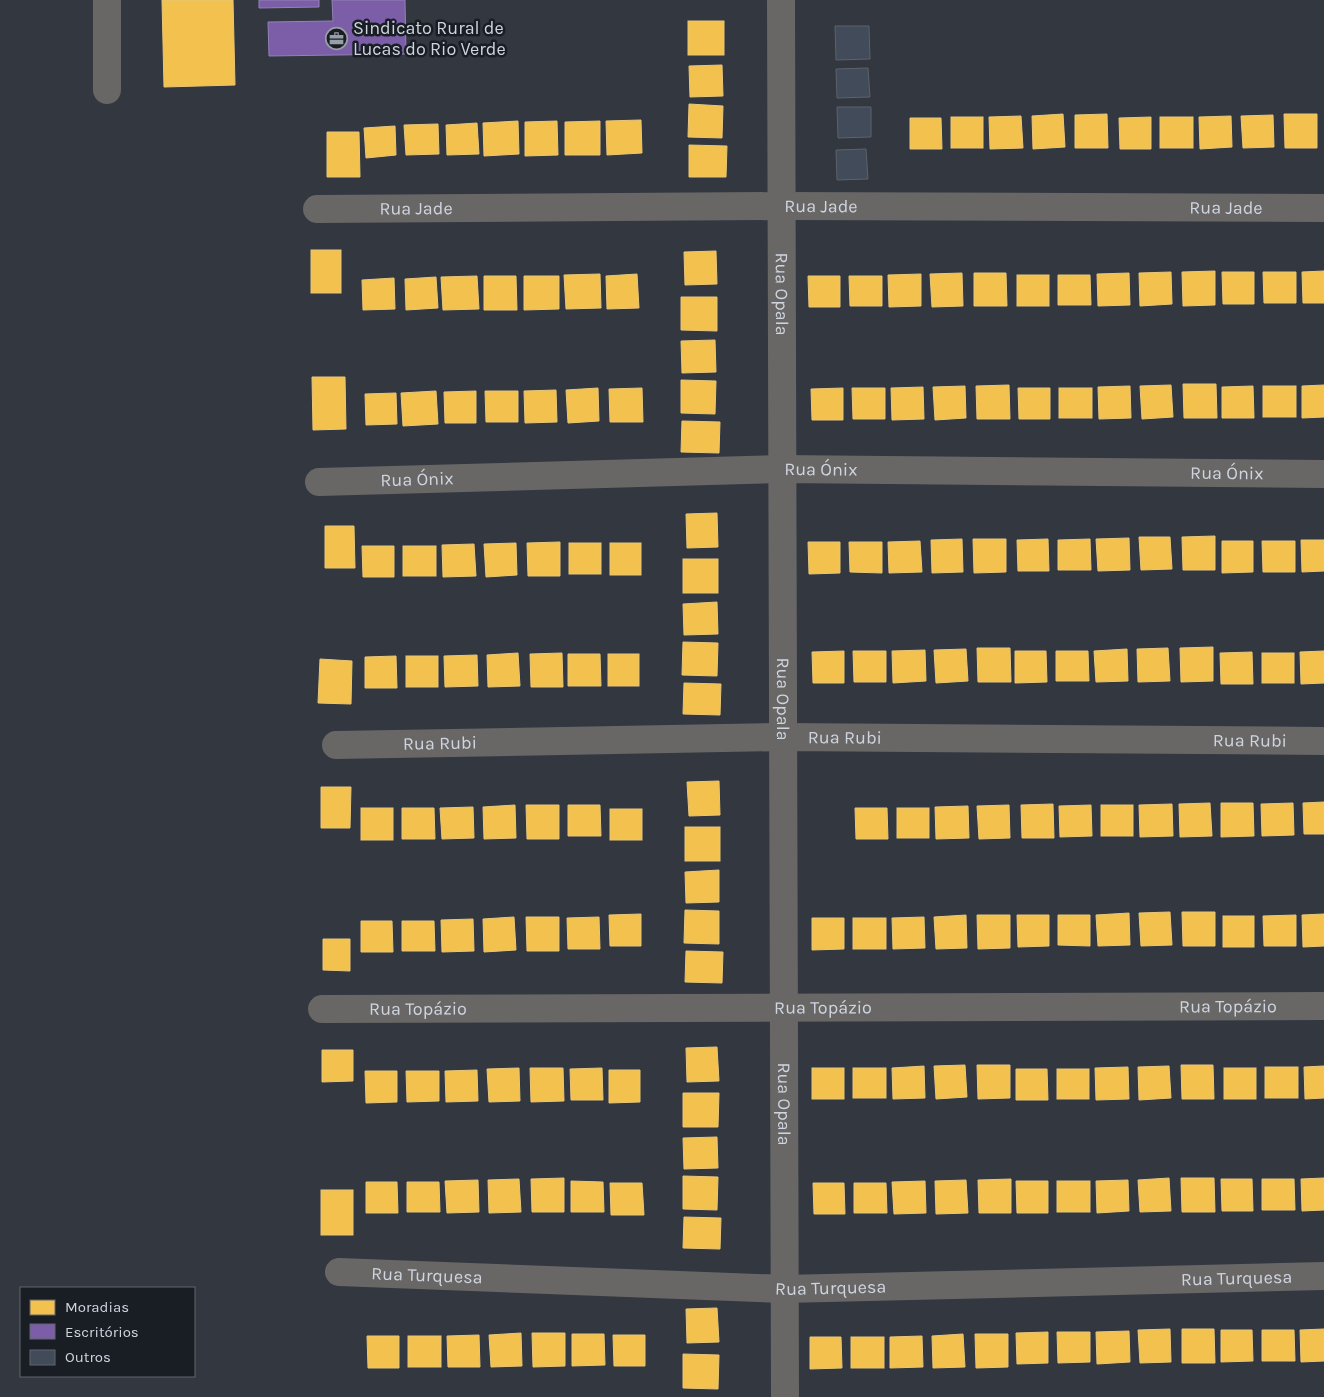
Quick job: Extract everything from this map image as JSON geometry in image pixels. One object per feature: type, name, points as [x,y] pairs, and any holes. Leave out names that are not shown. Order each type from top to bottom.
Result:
[{"type":"street","points":[[107,0],[107,90]]},
{"type":"street","name":"Rua Opala","points":[[781,0],[785,1397]]},
{"type":"street","name":"Rua Jade","points":[[316,208],[782,206],[1324,208]]},
{"type":"street","name":"Rua Ónix","points":[[319,482],[782,469],[1324,474]]},
{"type":"street","name":"Rua Rubi","points":[[336,745],[783,737],[1324,741]]},
{"type":"street","name":"Rua Topázio","points":[[322,1009],[1324,1006]]},
{"type":"street","name":"Rua Turquesa","points":[[339,1272],[785,1289],[1324,1276]]},
{"type":"building: Moradias","points":[[162,0],[233,0],[235,85],[164,87]]},
{"type":"building: Moradias","points":[[688,21],[724,21],[724,55],[688,55]]},
{"type":"building: Moradias","points":[[722,65],[723,96],[690,97],[689,66]]},
{"type":"building: Moradias","points":[[689,104],[723,106],[722,138],[688,137]]},
{"type":"building: Moradias","points":[[1063,114],[1065,147],[1033,149],[1032,116]]},
{"type":"building: Moradias","points":[[1107,114],[1108,148],[1075,148],[1075,115]]},
{"type":"building: Moradias","points":[[1284,114],[1317,114],[1317,148],[1285,148]]},
{"type":"building: Moradias","points":[[1273,115],[1274,147],[1243,148],[1241,116]]},
{"type":"building: Moradias","points":[[1021,116],[1023,148],[990,149],[989,117]]},
{"type":"building: Moradias","points":[[1231,116],[1232,147],[1200,149],[1199,117]]},
{"type":"building: Moradias","points":[[951,117],[983,117],[983,148],[951,148]]},
{"type":"building: Moradias","points":[[1151,117],[1151,149],[1120,149],[1119,118]]},
{"type":"building: Moradias","points":[[1160,117],[1193,117],[1193,148],[1160,148]]},
{"type":"building: Moradias","points":[[910,118],[941,118],[942,149],[910,149]]},
{"type":"building: Moradias","points":[[641,120],[642,153],[607,155],[606,121]]},
{"type":"building: Moradias","points":[[518,121],[519,154],[484,156],[483,123]]},
{"type":"building: Moradias","points":[[557,121],[558,155],[525,156],[525,122]]},
{"type":"building: Moradias","points":[[600,121],[600,155],[565,155],[565,122]]},
{"type":"building: Moradias","points":[[477,123],[479,154],[447,155],[446,125]]},
{"type":"building: Moradias","points":[[438,124],[439,154],[406,155],[404,125]]},
{"type":"building: Moradias","points":[[395,126],[396,155],[366,158],[364,128]]},
{"type":"building: Moradias","points":[[327,132],[359,132],[360,177],[327,177]]},
{"type":"building: Moradias","points":[[689,145],[727,146],[726,177],[689,177]]},
{"type":"building: Moradias","points":[[311,250],[341,250],[341,293],[311,293]]},
{"type":"building: Moradias","points":[[716,251],[717,284],[685,285],[684,252]]},
{"type":"building: Moradias","points":[[1215,271],[1215,305],[1183,306],[1182,272]]},
{"type":"building: Moradias","points":[[1324,271],[1324,303],[1303,303],[1302,272]]},
{"type":"building: Moradias","points":[[1171,272],[1172,304],[1140,306],[1139,273]]},
{"type":"building: Moradias","points":[[1222,272],[1254,272],[1254,304],[1223,304]]},
{"type":"building: Moradias","points":[[1263,272],[1296,272],[1296,303],[1264,303]]},
{"type":"building: Moradias","points":[[962,273],[963,306],[932,307],[930,274]]},
{"type":"building: Moradias","points":[[974,273],[1006,273],[1007,306],[974,306]]},
{"type":"building: Moradias","points":[[1129,273],[1130,305],[1098,306],[1097,274]]},
{"type":"building: Moradias","points":[[600,274],[601,308],[566,309],[564,275]]},
{"type":"building: Moradias","points":[[637,274],[639,308],[607,309],[606,276]]},
{"type":"building: Moradias","points":[[921,274],[921,306],[889,307],[888,275]]},
{"type":"building: Moradias","points":[[1017,275],[1049,275],[1049,306],[1017,306]]},
{"type":"building: Moradias","points":[[1058,275],[1090,275],[1091,305],[1058,305]]},
{"type":"building: Moradias","points":[[477,276],[479,309],[443,310],[441,277]]},
{"type":"building: Moradias","points":[[484,276],[516,276],[517,310],[484,310]]},
{"type":"building: Moradias","points":[[524,276],[559,276],[559,309],[524,310]]},
{"type":"building: Moradias","points":[[808,276],[840,276],[840,307],[809,307]]},
{"type":"building: Moradias","points":[[849,276],[882,276],[882,306],[850,306]]},
{"type":"building: Moradias","points":[[436,277],[438,308],[406,310],[405,279]]},
{"type":"building: Moradias","points":[[394,278],[395,309],[363,310],[362,280]]},
{"type":"building: Moradias","points":[[681,297],[717,297],[717,331],[681,330]]},
{"type":"building: Moradias","points":[[715,340],[716,372],[682,373],[681,341]]},
{"type":"building: Moradias","points":[[312,377],[345,377],[346,429],[313,430]]},
{"type":"building: Moradias","points":[[681,380],[716,381],[715,414],[681,413]]},
{"type":"building: Moradias","points":[[1183,384],[1216,384],[1217,418],[1184,418]]},
{"type":"building: Moradias","points":[[1009,385],[1010,419],[977,419],[976,386]]},
{"type":"building: Moradias","points":[[1171,385],[1173,417],[1142,419],[1140,386]]},
{"type":"building: Moradias","points":[[1324,385],[1324,417],[1302,418],[1302,386]]},
{"type":"building: Moradias","points":[[965,386],[966,418],[935,420],[933,387]]},
{"type":"building: Moradias","points":[[1130,386],[1131,418],[1099,419],[1098,387]]},
{"type":"building: Moradias","points":[[1253,386],[1254,418],[1222,418],[1222,387]]},
{"type":"building: Moradias","points":[[1263,386],[1296,386],[1296,417],[1263,417]]},
{"type":"building: Moradias","points":[[923,387],[924,419],[892,420],[891,388]]},
{"type":"building: Moradias","points":[[598,388],[599,421],[568,423],[566,390]]},
{"type":"building: Moradias","points":[[642,388],[643,422],[610,422],[609,389]]},
{"type":"building: Moradias","points":[[843,388],[843,420],[812,420],[811,389]]},
{"type":"building: Moradias","points":[[852,388],[885,388],[885,419],[853,419]]},
{"type":"building: Moradias","points":[[1018,388],[1050,388],[1050,419],[1019,419]]},
{"type":"building: Moradias","points":[[1059,388],[1092,388],[1092,418],[1059,418]]},
{"type":"building: Moradias","points":[[556,390],[557,422],[525,423],[524,391]]},
{"type":"building: Moradias","points":[[436,391],[438,424],[403,426],[401,393]]},
{"type":"building: Moradias","points":[[476,391],[476,423],[445,423],[444,392]]},
{"type":"building: Moradias","points":[[485,391],[518,391],[518,422],[486,422]]},
{"type":"building: Moradias","points":[[396,393],[397,424],[366,425],[365,394]]},
{"type":"building: Moradias","points":[[682,421],[720,422],[719,453],[681,452]]},
{"type":"building: Moradias","points":[[717,513],[718,547],[687,548],[686,514]]},
{"type":"building: Moradias","points":[[325,526],[354,526],[355,568],[325,568]]},
{"type":"building: Moradias","points":[[1215,536],[1215,570],[1183,570],[1182,537]]},
{"type":"building: Moradias","points":[[1139,537],[1170,537],[1172,569],[1141,570]]},
{"type":"building: Moradias","points":[[1129,538],[1130,570],[1098,571],[1096,539]]},
{"type":"building: Moradias","points":[[962,539],[963,572],[932,573],[931,540]]},
{"type":"building: Moradias","points":[[973,539],[1006,539],[1006,572],[974,573]]},
{"type":"building: Moradias","points":[[1048,539],[1049,571],[1018,571],[1017,540]]},
{"type":"building: Moradias","points":[[1090,539],[1091,570],[1058,570],[1058,540]]},
{"type":"building: Moradias","points":[[1301,540],[1324,540],[1324,571],[1302,572]]},
{"type":"building: Moradias","points":[[920,541],[922,572],[889,573],[888,542]]},
{"type":"building: Moradias","points":[[1222,541],[1253,541],[1253,572],[1222,573]]},
{"type":"building: Moradias","points":[[1262,541],[1295,541],[1295,572],[1263,572]]},
{"type":"building: Moradias","points":[[560,542],[560,576],[528,576],[527,543]]},
{"type":"building: Moradias","points":[[808,542],[840,542],[840,573],[809,574]]},
{"type":"building: Moradias","points":[[849,542],[882,542],[882,573],[850,572]]},
{"type":"building: Moradias","points":[[516,543],[517,575],[486,577],[484,544]]},
{"type":"building: Moradias","points":[[569,543],[601,543],[601,574],[569,574]]},
{"type":"building: Moradias","points":[[610,543],[641,543],[641,575],[610,575]]},
{"type":"building: Moradias","points":[[474,544],[476,576],[443,577],[442,545]]},
{"type":"building: Moradias","points":[[362,546],[394,546],[394,577],[363,577]]},
{"type":"building: Moradias","points":[[403,546],[436,546],[436,576],[403,576]]},
{"type":"building: Moradias","points":[[683,559],[718,559],[718,593],[683,593]]},
{"type":"building: Moradias","points":[[717,602],[718,634],[684,635],[683,604]]},
{"type":"building: Moradias","points":[[683,642],[718,643],[717,676],[682,675]]},
{"type":"building: Moradias","points":[[1213,647],[1213,681],[1181,682],[1180,648]]},
{"type":"building: Moradias","points":[[977,648],[1010,648],[1011,682],[978,682]]},
{"type":"building: Moradias","points":[[1168,648],[1170,681],[1138,682],[1137,649]]},
{"type":"building: Moradias","points":[[966,649],[968,681],[936,683],[934,650]]},
{"type":"building: Moradias","points":[[1127,649],[1128,681],[1096,682],[1094,651]]},
{"type":"building: Moradias","points":[[925,650],[926,681],[893,683],[892,651]]},
{"type":"building: Moradias","points":[[844,651],[844,683],[813,683],[812,652]]},
{"type":"building: Moradias","points":[[853,651],[886,651],[886,682],[854,682]]},
{"type":"building: Moradias","points":[[1015,651],[1046,651],[1047,682],[1015,683]]},
{"type":"building: Moradias","points":[[1056,651],[1088,651],[1089,681],[1056,681]]},
{"type":"building: Moradias","points":[[1324,651],[1324,683],[1301,684],[1300,652]]},
{"type":"building: Moradias","points":[[1252,652],[1253,684],[1221,684],[1220,653]]},
{"type":"building: Moradias","points":[[518,653],[520,686],[488,687],[487,655]]},
{"type":"building: Moradias","points":[[562,653],[563,687],[531,687],[530,654]]},
{"type":"building: Moradias","points":[[1262,653],[1294,653],[1294,683],[1262,683]]},
{"type":"building: Moradias","points":[[568,654],[600,654],[601,686],[568,686]]},
{"type":"building: Moradias","points":[[608,654],[639,654],[639,686],[608,686]]},
{"type":"building: Moradias","points":[[477,655],[478,686],[445,687],[444,656]]},
{"type":"building: Moradias","points":[[396,656],[397,688],[365,688],[365,657]]},
{"type":"building: Moradias","points":[[406,656],[438,656],[438,687],[406,687]]},
{"type":"building: Moradias","points":[[320,659],[352,661],[351,704],[318,703]]},
{"type":"building: Moradias","points":[[684,683],[721,684],[720,715],[683,714]]},
{"type":"building: Moradias","points":[[719,781],[720,815],[689,816],[687,782]]},
{"type":"building: Moradias","points":[[321,787],[351,787],[350,828],[321,828]]},
{"type":"building: Moradias","points":[[1324,802],[1324,834],[1304,834],[1303,803]]},
{"type":"building: Moradias","points":[[1210,803],[1212,836],[1180,837],[1179,804]]},
{"type":"building: Moradias","points":[[1221,803],[1253,803],[1254,836],[1221,837]]},
{"type":"building: Moradias","points":[[1293,803],[1294,835],[1262,836],[1261,804]]},
{"type":"building: Moradias","points":[[1053,804],[1054,838],[1022,838],[1021,805]]},
{"type":"building: Moradias","points":[[1172,804],[1173,836],[1140,837],[1139,805]]},
{"type":"building: Moradias","points":[[515,805],[516,838],[484,839],[483,807]]},
{"type":"building: Moradias","points":[[526,805],[559,805],[559,839],[527,839]]},
{"type":"building: Moradias","points":[[568,805],[600,805],[601,836],[568,836]]},
{"type":"building: Moradias","points":[[1009,805],[1010,838],[979,839],[977,806]]},
{"type":"building: Moradias","points":[[1091,805],[1092,836],[1060,837],[1059,806]]},
{"type":"building: Moradias","points":[[1101,805],[1133,805],[1133,836],[1101,836]]},
{"type":"building: Moradias","points":[[968,806],[969,838],[936,839],[935,807]]},
{"type":"building: Moradias","points":[[473,807],[474,838],[442,839],[440,808]]},
{"type":"building: Moradias","points":[[361,808],[393,808],[393,840],[361,840]]},
{"type":"building: Moradias","points":[[402,808],[434,808],[435,839],[402,839]]},
{"type":"building: Moradias","points":[[855,808],[887,808],[888,839],[856,839]]},
{"type":"building: Moradias","points":[[897,808],[929,808],[929,838],[897,838]]},
{"type":"building: Moradias","points":[[610,809],[642,809],[642,840],[610,840]]},
{"type":"building: Moradias","points":[[685,827],[720,827],[720,861],[685,861]]},
{"type":"building: Moradias","points":[[719,870],[719,902],[686,903],[685,872]]},
{"type":"building: Moradias","points":[[685,910],[719,911],[719,944],[684,943]]},
{"type":"building: Moradias","points":[[1170,912],[1172,945],[1141,946],[1139,913]]},
{"type":"building: Moradias","points":[[1182,912],[1215,912],[1215,946],[1183,946]]},
{"type":"building: Moradias","points":[[1129,913],[1130,945],[1098,946],[1096,915]]},
{"type":"building: Moradias","points":[[641,914],[641,946],[610,946],[609,915]]},
{"type":"building: Moradias","points":[[1324,914],[1324,946],[1303,947],[1302,915]]},
{"type":"building: Moradias","points":[[966,915],[967,948],[936,949],[934,917]]},
{"type":"building: Moradias","points":[[977,915],[1010,915],[1010,948],[978,949]]},
{"type":"building: Moradias","points":[[1017,915],[1049,915],[1049,946],[1018,947]]},
{"type":"building: Moradias","points":[[1058,915],[1090,915],[1090,946],[1058,945]]},
{"type":"building: Moradias","points":[[1296,915],[1296,946],[1264,946],[1263,916]]},
{"type":"building: Moradias","points":[[1223,916],[1254,916],[1254,947],[1223,947]]},
{"type":"building: Moradias","points":[[514,917],[516,950],[484,952],[483,919]]},
{"type":"building: Moradias","points":[[526,917],[559,917],[559,951],[527,951]]},
{"type":"building: Moradias","points":[[599,917],[600,949],[568,949],[567,918]]},
{"type":"building: Moradias","points":[[924,917],[925,948],[893,949],[892,918]]},
{"type":"building: Moradias","points":[[812,918],[844,918],[844,949],[812,950]]},
{"type":"building: Moradias","points":[[853,918],[886,918],[886,949],[853,949]]},
{"type":"building: Moradias","points":[[473,919],[474,951],[442,952],[441,920]]},
{"type":"building: Moradias","points":[[361,921],[392,921],[393,952],[361,952]]},
{"type":"building: Moradias","points":[[402,921],[434,921],[435,951],[402,951]]},
{"type":"building: Moradias","points":[[323,939],[350,939],[350,971],[323,970]]},
{"type":"building: Moradias","points":[[686,951],[723,952],[722,983],[685,982]]},
{"type":"building: Moradias","points":[[717,1047],[719,1081],[687,1082],[686,1048]]},
{"type":"building: Moradias","points":[[322,1050],[353,1050],[353,1081],[322,1082]]},
{"type":"building: Moradias","points":[[965,1065],[967,1097],[936,1099],[934,1066]]},
{"type":"building: Moradias","points":[[977,1065],[1010,1065],[1010,1098],[978,1099]]},
{"type":"building: Moradias","points":[[1181,1065],[1213,1065],[1214,1099],[1182,1099]]},
{"type":"building: Moradias","points":[[924,1066],[925,1098],[893,1099],[892,1068]]},
{"type":"building: Moradias","points":[[1169,1066],[1171,1098],[1139,1100],[1138,1067]]},
{"type":"building: Moradias","points":[[1324,1066],[1324,1098],[1305,1099],[1304,1067]]},
{"type":"building: Moradias","points":[[1128,1067],[1129,1099],[1096,1100],[1095,1068]]},
{"type":"building: Moradias","points":[[1265,1067],[1298,1067],[1298,1098],[1265,1098]]},
{"type":"building: Moradias","points":[[519,1068],[520,1101],[489,1102],[487,1069]]},
{"type":"building: Moradias","points":[[530,1068],[563,1068],[564,1101],[531,1102]]},
{"type":"building: Moradias","points":[[602,1068],[603,1100],[571,1100],[570,1069]]},
{"type":"building: Moradias","points":[[812,1068],[844,1068],[844,1099],[812,1099]]},
{"type":"building: Moradias","points":[[853,1068],[886,1068],[886,1098],[853,1098]]},
{"type":"building: Moradias","points":[[1224,1068],[1256,1068],[1256,1099],[1224,1099]]},
{"type":"building: Moradias","points":[[1016,1069],[1047,1069],[1048,1100],[1016,1100]]},
{"type":"building: Moradias","points":[[1057,1069],[1089,1069],[1089,1099],[1057,1099]]},
{"type":"building: Moradias","points":[[477,1070],[478,1101],[446,1102],[445,1071]]},
{"type":"building: Moradias","points":[[609,1070],[640,1070],[640,1102],[609,1103]]},
{"type":"building: Moradias","points":[[365,1071],[397,1071],[397,1102],[366,1103]]},
{"type":"building: Moradias","points":[[406,1071],[439,1071],[439,1101],[407,1102]]},
{"type":"building: Moradias","points":[[683,1093],[719,1093],[718,1127],[683,1127]]},
{"type":"building: Moradias","points":[[717,1137],[718,1168],[684,1169],[683,1138]]},
{"type":"building: Moradias","points":[[683,1176],[718,1177],[717,1210],[683,1209]]},
{"type":"building: Moradias","points":[[564,1178],[564,1212],[532,1212],[531,1179]]},
{"type":"building: Moradias","points":[[1169,1178],[1171,1211],[1140,1212],[1138,1180]]},
{"type":"building: Moradias","points":[[1181,1178],[1214,1178],[1215,1212],[1182,1212]]},
{"type":"building: Moradias","points":[[1324,1178],[1324,1210],[1302,1211],[1301,1179]]},
{"type":"building: Moradias","points":[[519,1179],[521,1212],[489,1213],[488,1180]]},
{"type":"building: Moradias","points":[[1011,1179],[1011,1213],[979,1213],[978,1180]]},
{"type":"building: Moradias","points":[[1221,1179],[1252,1179],[1253,1211],[1222,1211]]},
{"type":"building: Moradias","points":[[1262,1179],[1294,1179],[1295,1210],[1262,1210]]},
{"type":"building: Moradias","points":[[478,1180],[479,1212],[447,1213],[445,1181]]},
{"type":"building: Moradias","points":[[966,1180],[968,1213],[936,1214],[935,1181]]},
{"type":"building: Moradias","points":[[1128,1180],[1129,1211],[1097,1213],[1096,1181]]},
{"type":"building: Moradias","points":[[571,1181],[603,1182],[604,1212],[571,1212]]},
{"type":"building: Moradias","points":[[925,1181],[926,1213],[894,1214],[892,1182]]},
{"type":"building: Moradias","points":[[1016,1181],[1048,1181],[1048,1213],[1017,1213]]},
{"type":"building: Moradias","points":[[1057,1181],[1090,1181],[1090,1212],[1057,1212]]},
{"type":"building: Moradias","points":[[366,1182],[397,1182],[398,1213],[366,1213]]},
{"type":"building: Moradias","points":[[407,1182],[439,1182],[440,1212],[407,1212]]},
{"type":"building: Moradias","points":[[610,1183],[642,1183],[644,1215],[611,1215]]},
{"type":"building: Moradias","points":[[813,1183],[844,1183],[845,1214],[814,1214]]},
{"type":"building: Moradias","points":[[854,1183],[886,1183],[887,1213],[854,1213]]},
{"type":"building: Moradias","points":[[321,1190],[353,1190],[353,1235],[321,1235]]},
{"type":"building: Moradias","points":[[684,1217],[721,1218],[720,1249],[683,1248]]},
{"type":"building: Moradias","points":[[717,1308],[719,1342],[687,1343],[686,1309]]},
{"type":"building: Moradias","points":[[1170,1329],[1171,1362],[1140,1363],[1138,1330]]},
{"type":"building: Moradias","points":[[1182,1329],[1214,1329],[1215,1363],[1182,1363]]},
{"type":"building: Moradias","points":[[1324,1329],[1324,1361],[1301,1362],[1300,1330]]},
{"type":"building: Moradias","points":[[1221,1330],[1252,1330],[1253,1361],[1221,1362]]},
{"type":"building: Moradias","points":[[1262,1330],[1294,1330],[1295,1361],[1262,1361]]},
{"type":"building: Moradias","points":[[1129,1331],[1130,1362],[1097,1364],[1096,1332]]},
{"type":"building: Moradias","points":[[1048,1332],[1048,1363],[1017,1364],[1016,1333]]},
{"type":"building: Moradias","points":[[1057,1332],[1090,1332],[1090,1362],[1058,1363]]},
{"type":"building: Moradias","points":[[521,1333],[522,1366],[491,1367],[489,1335]]},
{"type":"building: Moradias","points":[[532,1333],[565,1333],[565,1366],[533,1367]]},
{"type":"building: Moradias","points":[[572,1334],[604,1334],[605,1365],[572,1366]]},
{"type":"building: Moradias","points":[[963,1334],[965,1367],[933,1368],[932,1336]]},
{"type":"building: Moradias","points":[[975,1334],[1008,1334],[1008,1367],[976,1368]]},
{"type":"building: Moradias","points":[[479,1335],[480,1367],[448,1367],[447,1336]]},
{"type":"building: Moradias","points":[[613,1335],[645,1335],[645,1366],[614,1366]]},
{"type":"building: Moradias","points":[[367,1336],[399,1336],[399,1368],[368,1368]]},
{"type":"building: Moradias","points":[[408,1336],[441,1336],[441,1367],[408,1367]]},
{"type":"building: Moradias","points":[[922,1336],[923,1367],[890,1368],[890,1337]]},
{"type":"building: Moradias","points":[[810,1337],[841,1337],[842,1368],[810,1369]]},
{"type":"building: Moradias","points":[[851,1337],[884,1337],[884,1368],[851,1368]]},
{"type":"building: Moradias","points":[[683,1354],[719,1355],[718,1389],[683,1388]]},
{"type":"building: Escritórios","name":"Sindicato Rural de Lucas do Rio Verde","points":[[259,0],[319,0],[319,7],[259,8]]},
{"type":"building: Escritórios","name":"Sindicato Rural de Lucas do Rio Verde","points":[[332,0],[405,0],[406,54],[269,56],[268,22],[333,21]]},
{"type":"building: Outros","points":[[835,26],[869,26],[870,59],[836,60]]},
{"type":"building: Outros","points":[[868,68],[870,97],[837,98],[836,69]]},
{"type":"building: Outros","points":[[837,107],[871,107],[871,137],[838,138]]},
{"type":"building: Outros","points":[[866,149],[868,179],[837,180],[836,150]]},
{"type":"place","name":"Sindicato Rural de Lucas do Rio Verde","points":[[337,38]]}]
